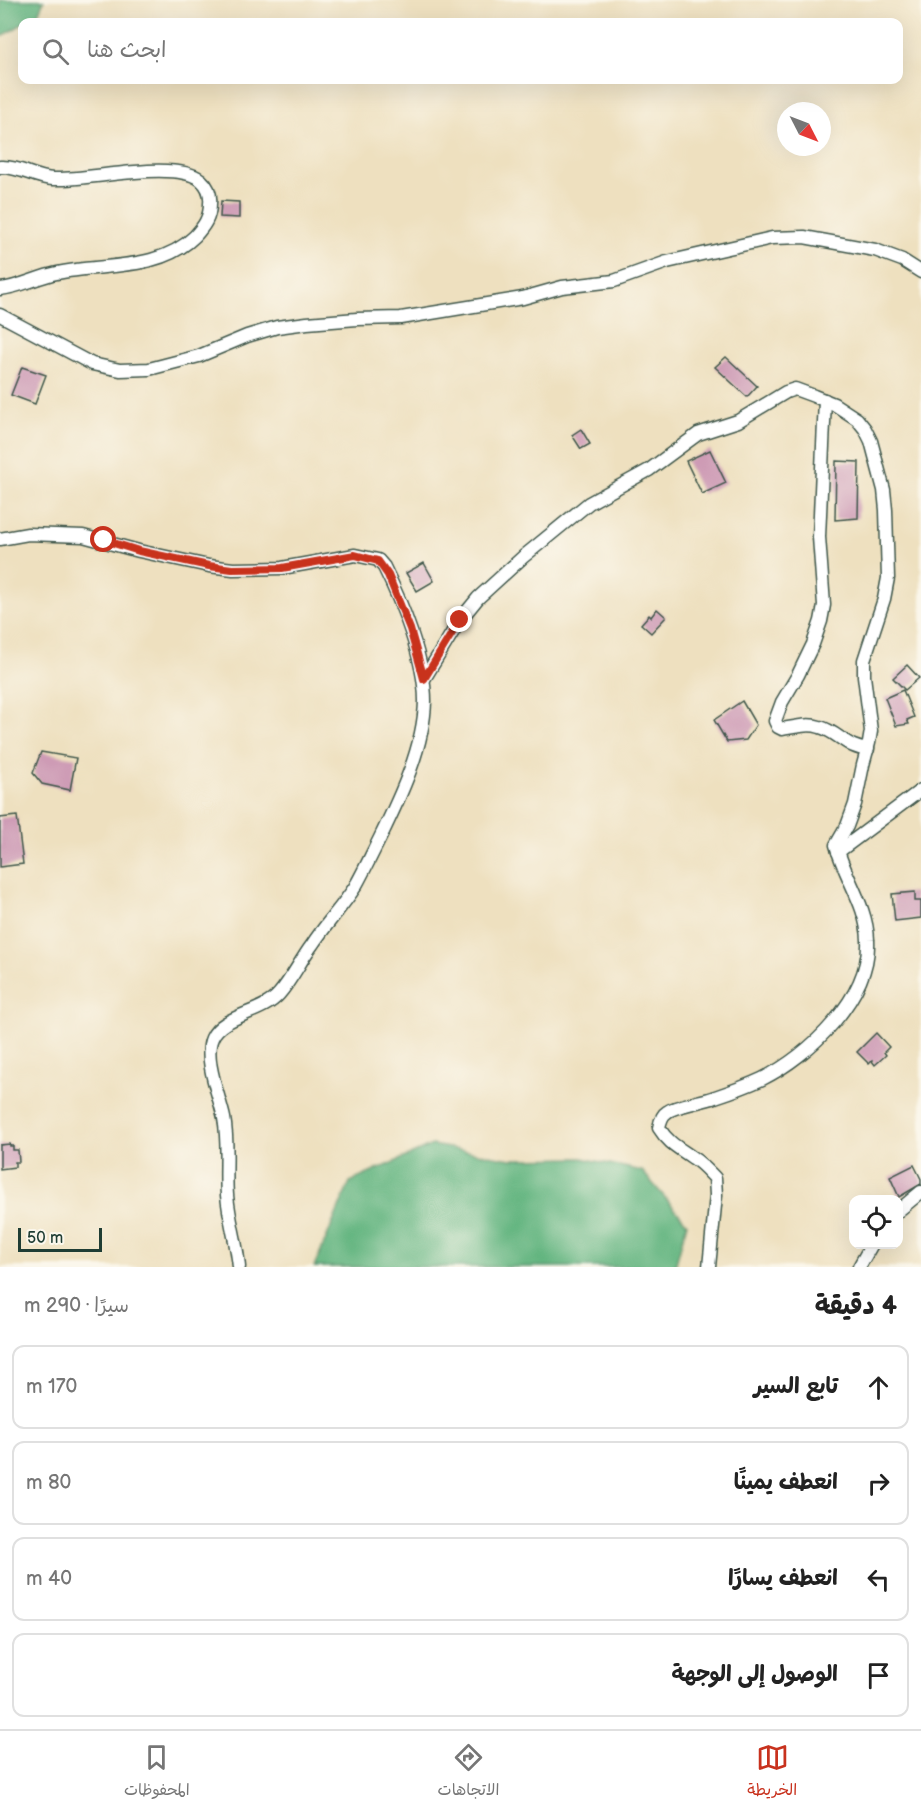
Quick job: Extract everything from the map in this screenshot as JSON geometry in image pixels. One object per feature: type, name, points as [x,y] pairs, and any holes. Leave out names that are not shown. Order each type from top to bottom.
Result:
[{"type":"street","points":[[0,167],[53,179],[156,171],[177,173],[201,180],[209,189],[211,197],[208,220],[191,239],[173,251],[137,263],[56,273],[21,285],[0,289]]},
{"type":"street","points":[[0,315],[92,364],[108,369],[131,371],[167,365],[199,356],[254,333],[277,327],[307,322],[401,318],[523,298],[562,287],[614,281],[667,262],[772,238],[804,237],[875,250],[902,260],[921,272]]},
{"type":"street","points":[[424,679],[460,620],[478,598],[523,557],[589,503],[649,470],[698,434],[738,422],[786,392],[795,389],[825,400],[857,419],[865,429],[871,441],[884,490],[888,578],[884,599],[864,660],[871,731],[855,804],[836,846],[865,918],[868,959],[863,975],[844,1011],[826,1031],[789,1062],[762,1079],[713,1098],[666,1112],[661,1120],[660,1128],[668,1141],[693,1157],[716,1178],[708,1267]]},
{"type":"street","points":[[825,400],[819,537],[824,605],[813,644],[782,702],[775,721],[782,729],[812,724],[823,727],[859,750],[867,749]]},
{"type":"street","points":[[0,539],[28,534],[83,536],[139,551],[232,569],[282,568],[355,555],[371,558],[378,561],[388,575],[410,629],[424,679],[425,703],[421,730],[406,784],[355,886],[312,944],[289,982],[277,997],[260,1009],[225,1024],[211,1040],[212,1066],[224,1118],[227,1195],[239,1267]]},
{"type":"street","points":[[838,852],[921,790]]},
{"type":"street","points":[[903,1207],[921,1192]]},
{"type":"street","points":[[860,1267],[870,1249]]},
{"type":"green space","points":[[0,0],[44,0],[38,14],[32,18],[18,18],[18,27],[0,38]]},
{"type":"green space","points":[[432,1145],[511,1159],[582,1158],[642,1171],[687,1223],[675,1267],[314,1267],[350,1182]]},
{"type":"building","points":[[221,201],[239,202],[239,218],[220,217]]},
{"type":"building","points":[[726,357],[757,386],[747,397],[715,367]]},
{"type":"building","points":[[22,367],[46,375],[35,404],[11,395]]},
{"type":"building","points":[[581,429],[590,444],[581,449],[572,435]]},
{"type":"building","points":[[710,450],[726,483],[702,494],[686,461]]},
{"type":"building","points":[[836,461],[859,462],[858,518],[835,520]]},
{"type":"building","points":[[424,563],[434,581],[417,591],[406,573]]},
{"type":"building","points":[[657,609],[666,617],[651,633],[641,624]]},
{"type":"building","points":[[907,665],[919,678],[905,690],[893,678]]},
{"type":"building","points":[[903,690],[914,717],[907,720],[909,724],[896,726],[885,698]]},
{"type":"building","points":[[742,701],[756,725],[746,740],[727,742],[714,720]]},
{"type":"building","points":[[41,752],[76,758],[70,790],[42,784],[33,773]]},
{"type":"building","points":[[17,816],[23,864],[0,867],[0,818]]},
{"type":"building","points":[[915,892],[915,901],[921,901],[921,918],[895,921],[892,894]]},
{"type":"building","points":[[876,1033],[889,1047],[884,1052],[886,1055],[875,1065],[872,1061],[869,1064],[857,1052]]},
{"type":"building","points":[[10,1144],[13,1150],[18,1150],[19,1162],[15,1162],[15,1167],[0,1169],[0,1145]]},
{"type":"building","points":[[914,1165],[921,1184],[902,1195],[898,1195],[890,1177]]},
{"type":"route","points":[[104,540],[139,551],[232,569],[282,568],[355,555],[378,561],[388,575],[410,629],[424,679],[460,620]]}]
